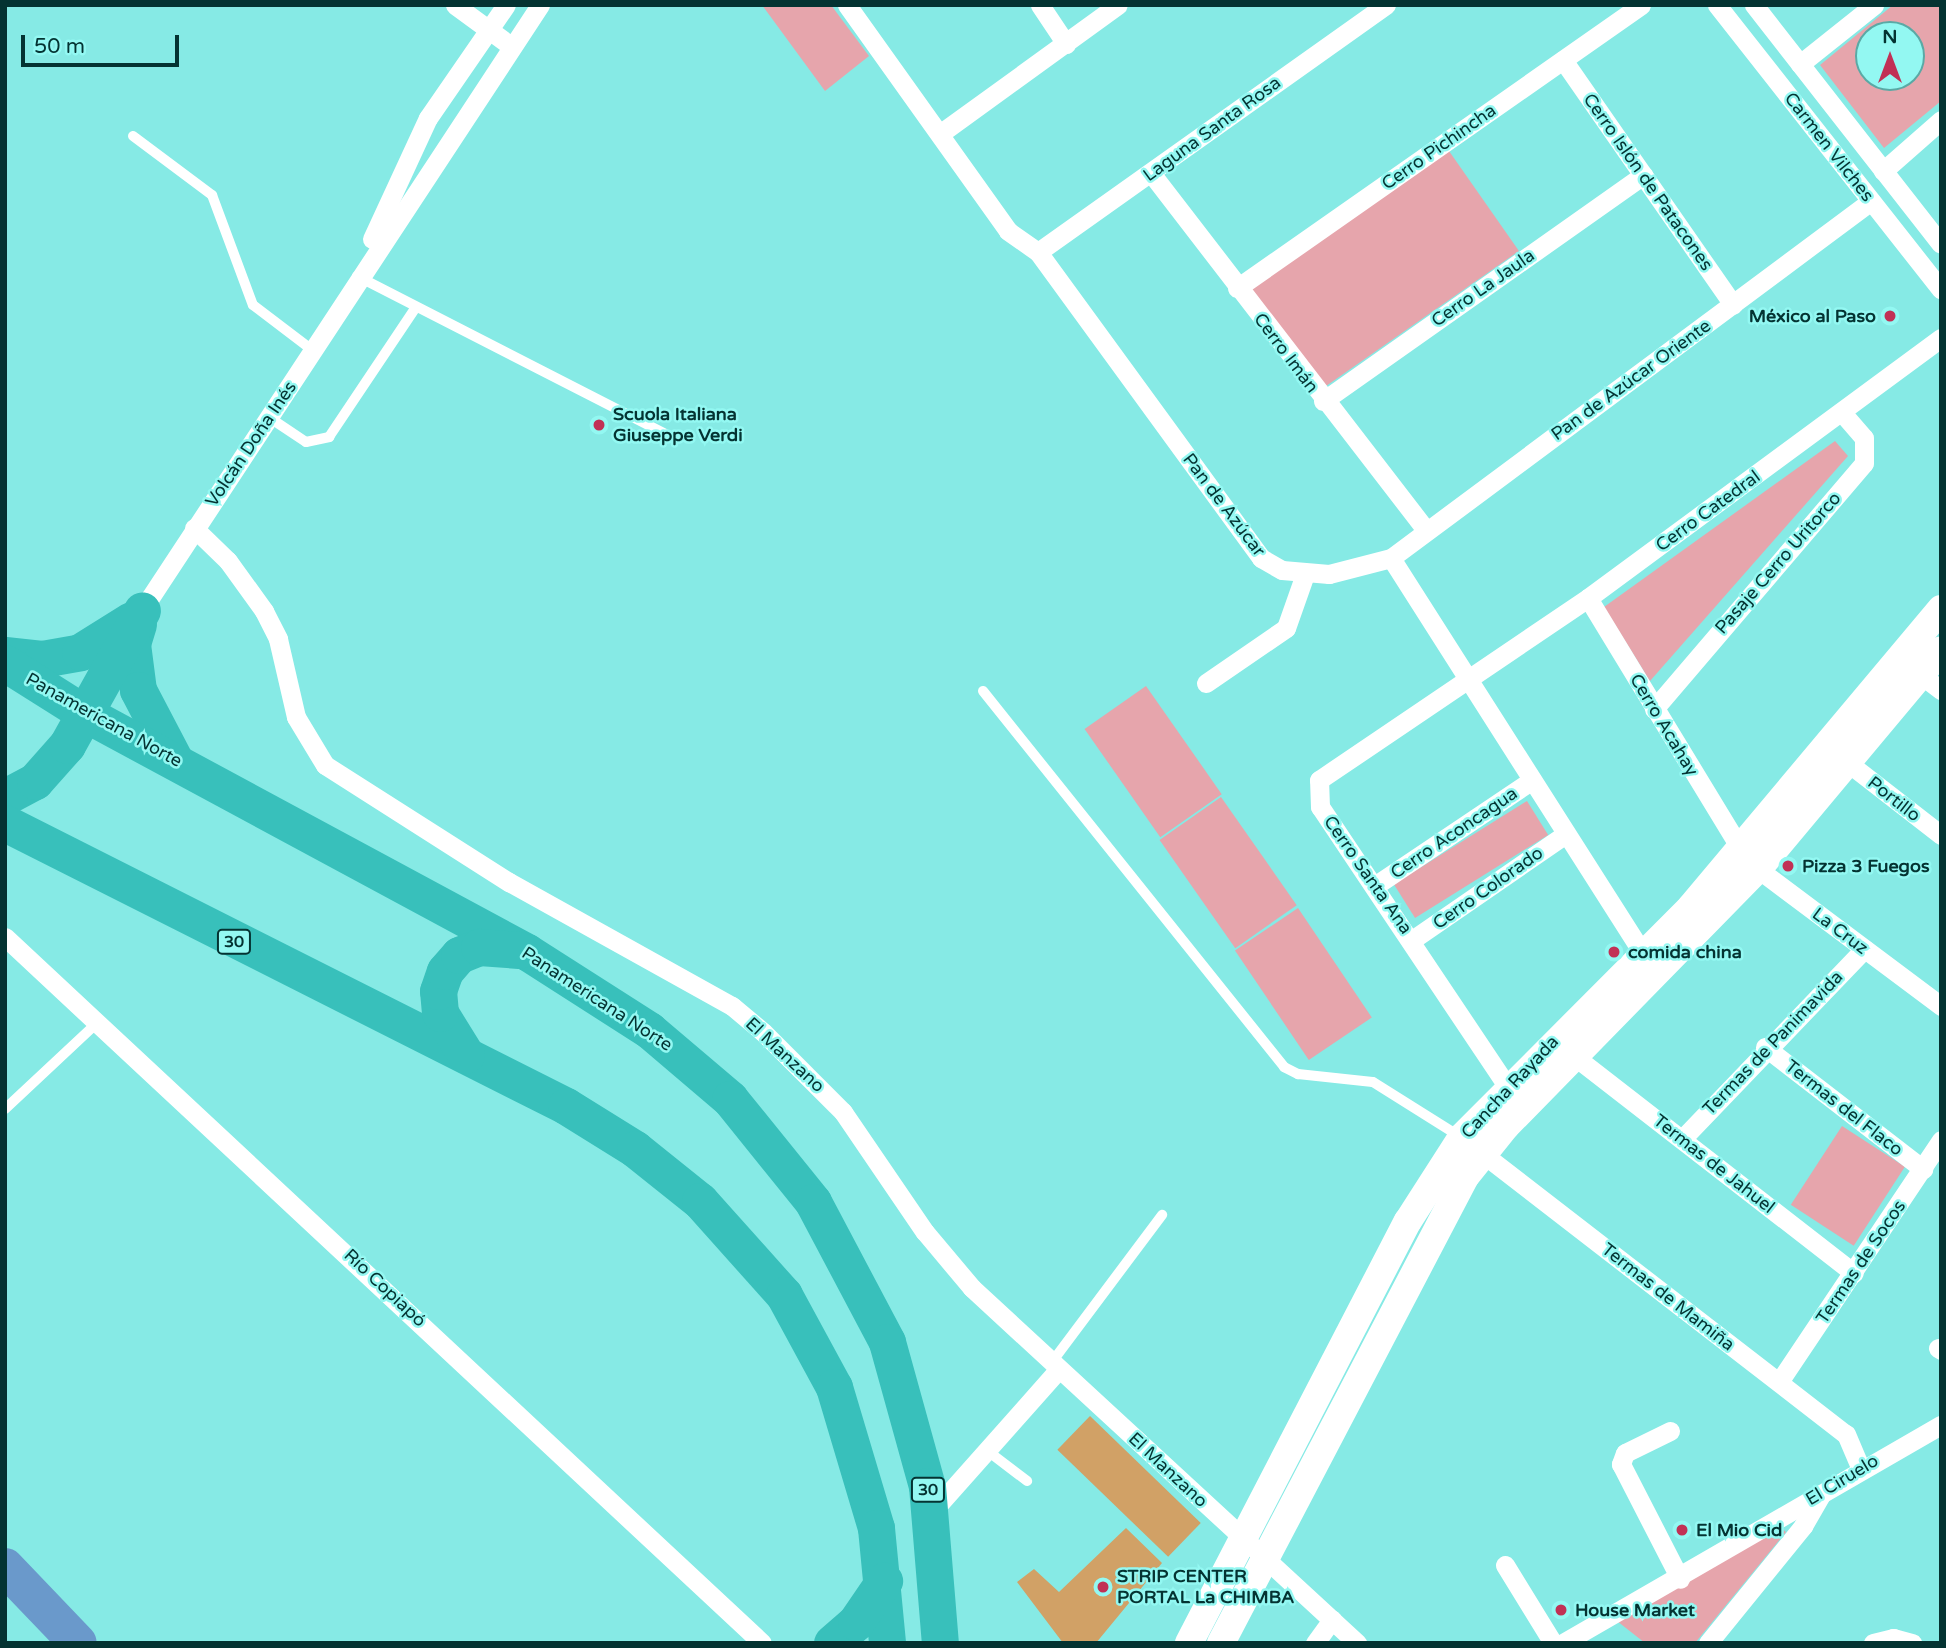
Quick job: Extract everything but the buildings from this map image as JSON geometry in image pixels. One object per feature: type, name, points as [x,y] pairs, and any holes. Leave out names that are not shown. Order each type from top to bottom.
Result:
[{"type":"highway","points":[[5,655],[42,659],[80,652],[112,636],[142,610]]},
{"type":"highway","points":[[5,797],[45,773],[84,713],[142,610]]},
{"type":"highway","points":[[142,610],[132,644],[137,682],[149,720],[175,760]]},
{"type":"highway","name":"Panamericana Norte","points":[[5,663],[84,713],[527,952],[693,1064],[799,1182],[840,1244],[887,1342],[914,1428],[932,1512],[940,1643]]},
{"type":"highway","name":"30","points":[[5,823],[466,1055],[635,1149],[685,1188],[758,1260],[810,1338],[839,1398],[867,1488],[884,1581],[887,1643]]},
{"type":"highway","points":[[466,1055],[440,1013],[438,991],[445,971],[479,947],[527,952]]},
{"type":"highway","points":[[832,1643],[867,1609],[884,1581]]},
{"type":"street","points":[[456,5],[511,46]]},
{"type":"street","name":"Volcán Doña Inés","points":[[357,276],[410,152],[506,5]]},
{"type":"street","name":"Volcán Doña Inés","points":[[142,610],[194,528],[270,418],[357,276],[540,5]]},
{"type":"street","name":"Pan de Azúcar","points":[[848,5],[1008,231],[1038,252],[1261,558],[1282,570],[1305,574],[1391,558]]},
{"type":"street","points":[[1040,5],[1066,44]]},
{"type":"street","points":[[941,133],[1118,5]]},
{"type":"street","name":"Laguna Santa Rosa","points":[[1038,252],[1386,5]]},
{"type":"street","name":"Cerro Pichincha","points":[[1237,288],[1641,5]]},
{"type":"street","name":"Carmen Vilches","points":[[1717,5],[1941,290]]},
{"type":"street","name":"Carmen Vilches","points":[[1754,5],[1941,244]]},
{"type":"street","points":[[1800,64],[1874,5]]},
{"type":"street","name":"Cerro Islón de Patacones","points":[[1563,60],[1733,305]]},
{"type":"street","points":[[1883,171],[1941,120]]},
{"type":"street","name":"Cerro Imán","points":[[1151,173],[1323,401],[1426,529]]},
{"type":"street","name":"Cerro La Jaula","points":[[1323,401],[1643,175]]},
{"type":"street","name":"Pan de Azúcar Oriente","points":[[1391,558],[1426,529],[1871,201]]},
{"type":"street","name":"Cerro Catedral","points":[[1472,679],[1588,598],[1941,338]]},
{"type":"street","name":"Pasaje Cerro Uritorco","points":[[1654,709],[1864,463],[1864,438],[1842,413]]},
{"type":"street","name":"El Manzano","points":[[194,528],[228,561],[264,611],[278,639],[296,717],[325,765],[509,882],[732,1006],[763,1032],[843,1112],[947,1261],[1055,1366],[1357,1643]]},
{"type":"street","points":[[1391,558],[1472,679],[1564,835],[1643,953]]},
{"type":"street","points":[[1206,683],[1286,628],[1305,574]]},
{"type":"street","name":"Cerro Acahay","points":[[1588,598],[1654,709],[1750,860]]},
{"type":"street","name":"Cancha Rayada","points":[[1221,1643],[1267,1560],[1473,1145],[1507,1086],[1643,953],[1750,860],[1941,609]]},
{"type":"street","name":"Cancha Rayada","points":[[1189,1643],[1245,1542],[1408,1221],[1473,1145],[1574,1056],[1750,860],[1931,682],[1941,650]]},
{"type":"street","name":"Cerro Santa Ana","points":[[1472,679],[1319,780],[1320,807],[1376,886],[1507,1086]]},
{"type":"street","name":"Portillo","points":[[1847,762],[1941,835]]},
{"type":"street","name":"Cerro Aconcagua","points":[[1376,886],[1532,780]]},
{"type":"street","name":"Cerro Colorado","points":[[1412,940],[1564,835]]},
{"type":"street","name":"La Cruz","points":[[1750,860],[1941,1006]]},
{"type":"street","name":"Río Copiapó","points":[[5,937],[99,1021],[762,1643]]},
{"type":"street","name":"Termas de Panimavida","points":[[1683,1138],[1765,1047],[1864,949]]},
{"type":"street","name":"Termas del Flaco","points":[[1765,1047],[1923,1169]]},
{"type":"street","name":"Termas de Jahuel","points":[[1574,1056],[1854,1273]]},
{"type":"street","name":"Termas de Socos","points":[[1779,1382],[1941,1140]]},
{"type":"street","name":"Termas de Mamiña","points":[[1473,1145],[1846,1434],[1860,1467]]},
{"type":"street","points":[[932,1512],[989,1452],[1055,1366]]},
{"type":"street","name":"El Ciruelo","points":[[1573,1641],[1821,1495],[1860,1467],[1941,1425]]},
{"type":"street","points":[[1670,1431],[1625,1454],[1621,1464],[1680,1579]]},
{"type":"street","points":[[1708,1643],[1803,1527],[1821,1495]]},
{"type":"street","points":[[1505,1564],[1553,1643]]},
{"type":"street","points":[[1315,1643],[1332,1620]]},
{"type":"street","points":[[1873,1643],[1903,1640]]},
{"type":"lane","points":[[133,136],[212,195],[253,306],[312,350]]},
{"type":"lane","points":[[357,276],[676,439]]},
{"type":"lane","points":[[270,418],[306,442],[329,437],[416,307]]},
{"type":"lane","points":[[983,691],[1284,1067],[1298,1074],[1373,1082],[1473,1145]]},
{"type":"lane","points":[[5,1109],[99,1021]]},
{"type":"lane","points":[[1055,1366],[1162,1215]]},
{"type":"lane","points":[[989,1452],[1027,1481]]},
{"type":"shaded area","points":[[762,5],[831,5],[869,56],[825,91]]},
{"type":"shaded area","points":[[1893,5],[1941,5],[1941,101],[1884,148],[1820,65],[1855,36],[1855,91],[1925,91],[1925,21],[1874,21]]},
{"type":"shaded area","points":[[1449,151],[1519,251],[1321,390],[1251,290]]},
{"type":"shaded area","points":[[1835,441],[1848,456],[1650,681],[1604,607]]},
{"type":"shaded area","points":[[1146,686],[1222,794],[1160,837],[1085,729]]},
{"type":"shaded area","points":[[1221,797],[1297,905],[1235,948],[1160,840]]},
{"type":"shaded area","points":[[1527,801],[1548,835],[1415,918],[1394,884]]},
{"type":"shaded area","points":[[1298,908],[1372,1017],[1309,1060],[1235,950]]},
{"type":"shaded area","points":[[1842,1126],[1905,1167],[1854,1246],[1791,1205]]},
{"type":"shaded area","points":[[1777,1525],[1786,1532],[1695,1643],[1645,1643],[1617,1621]]},
{"type":"waterway","name":"Río Copiapó","points":[[5,1567],[78,1643]]},
{"type":"place","name":"México al Paso","points":[[1890,316]]},
{"type":"place","name":"Scuola Italiana Giuseppe Verdi","points":[[599,425]]},
{"type":"place","name":"Pizza 3 Fuegos","points":[[1788,866]]},
{"type":"place","name":"comida china","points":[[1614,952]]},
{"type":"place","name":"El Mio Cid","points":[[1682,1530]]},
{"type":"place","name":"STRIP CENTER PORTAL La CHIMBA","points":[[1103,1587]]},
{"type":"place","name":"House Market","points":[[1561,1610]]}]
